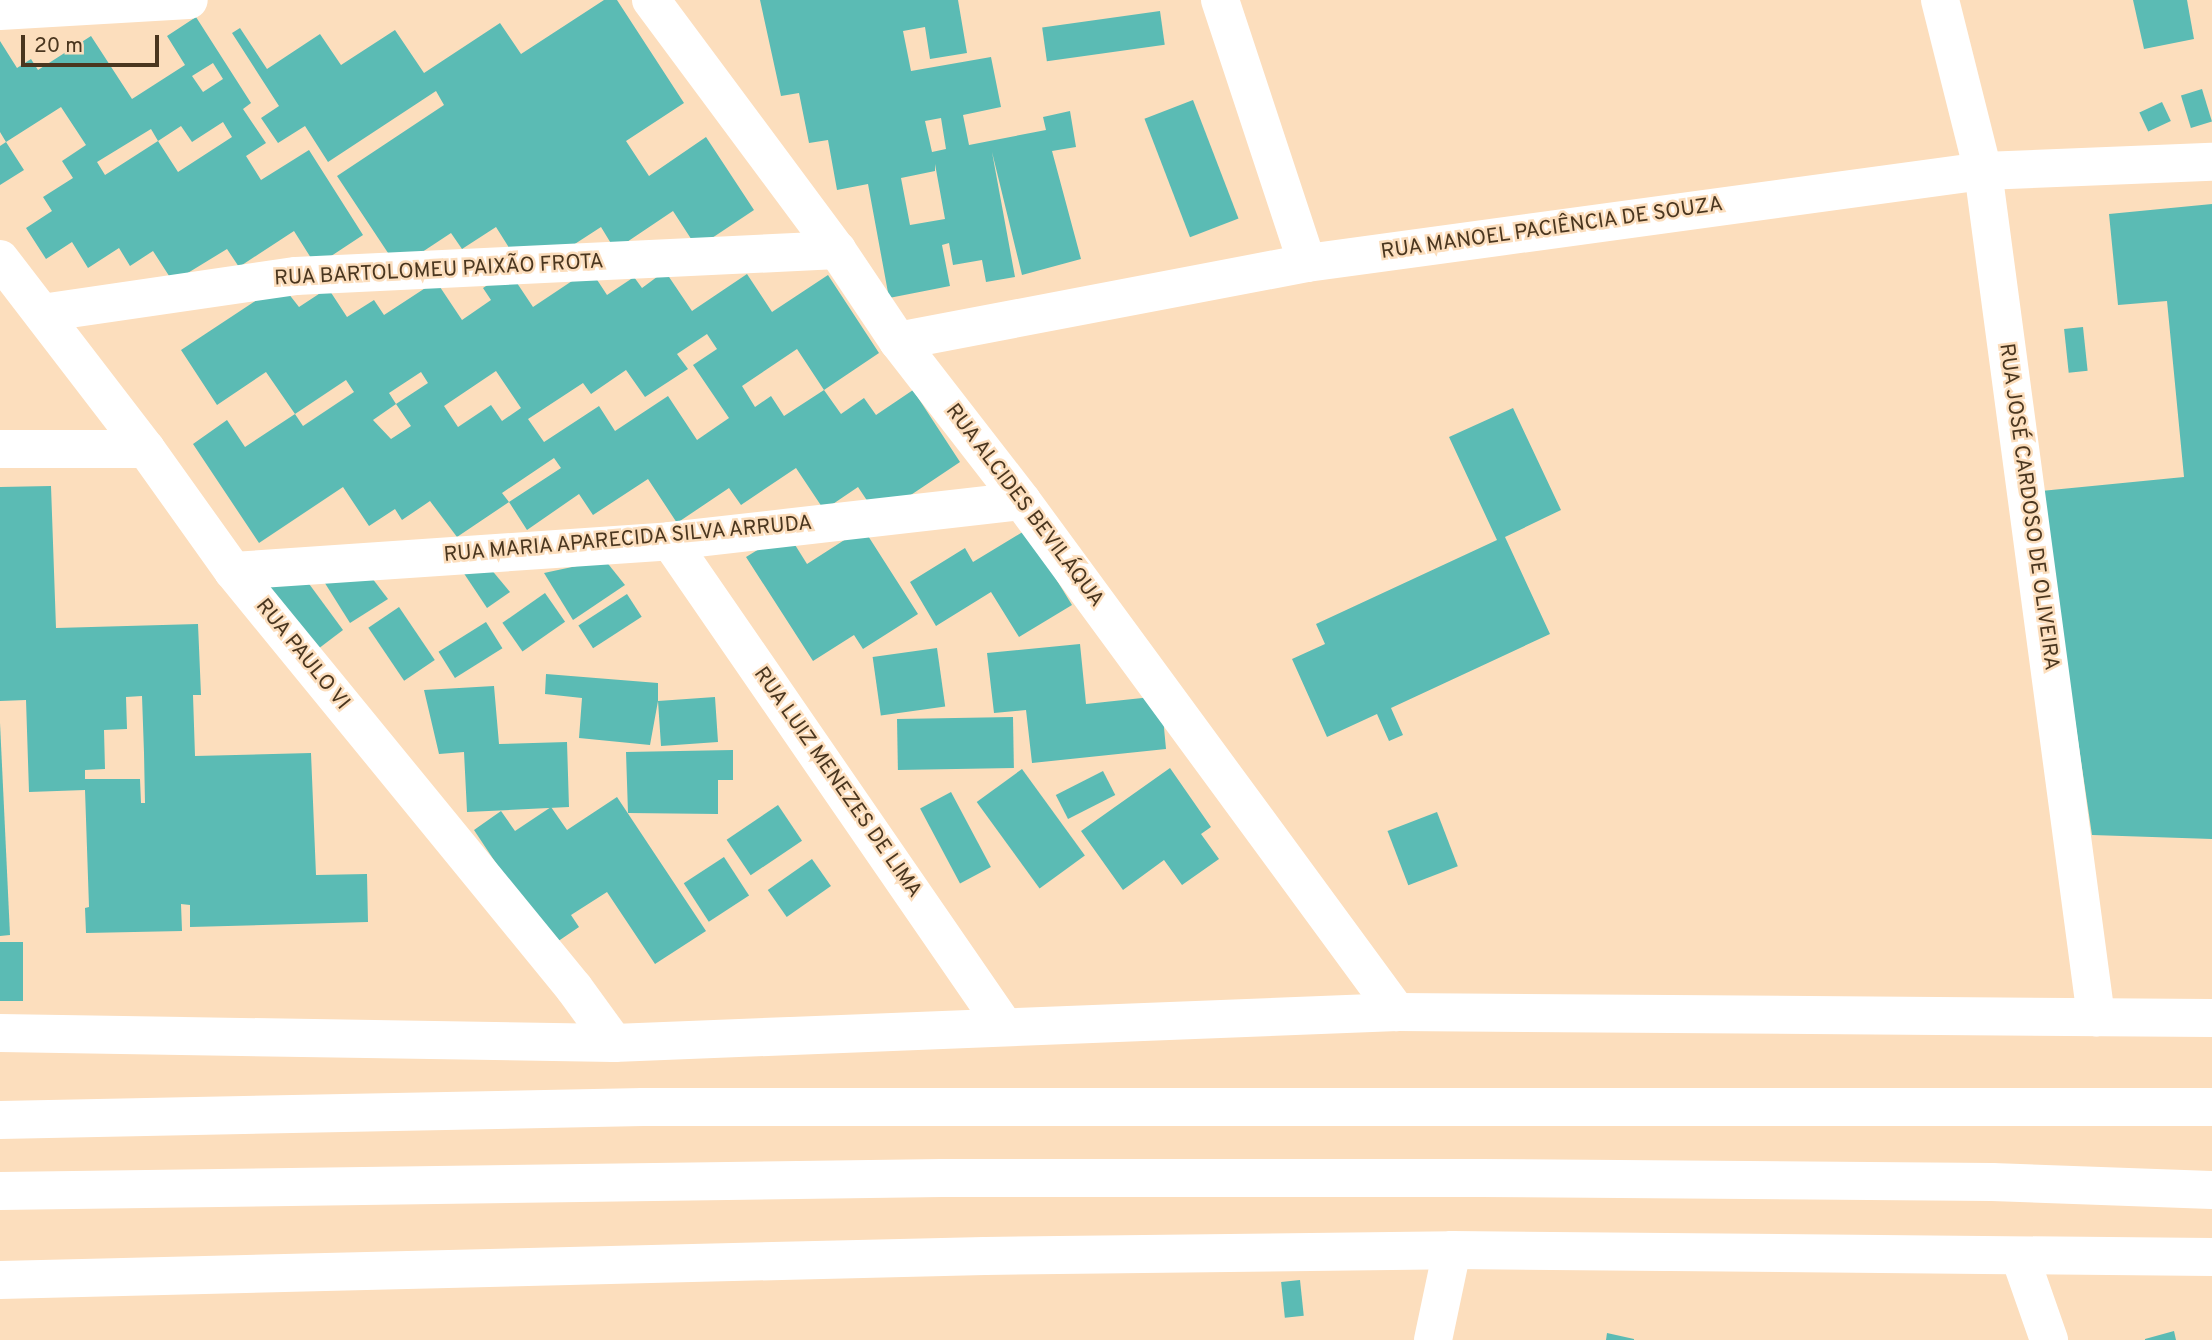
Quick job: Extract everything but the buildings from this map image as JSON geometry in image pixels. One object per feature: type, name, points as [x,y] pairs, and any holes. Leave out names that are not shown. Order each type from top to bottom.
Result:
[{"type":"main road","points":[[0,11],[189,0]]},
{"type":"main road","name":"RUA ALCIDES BEVILÁQUA","points":[[651,0],[837,250],[898,341],[1022,501],[1397,1012]]},
{"type":"main road","points":[[1220,0],[1307,263]]},
{"type":"main road","name":"RUA JOSÉ CARDOSO DE OLIVEIRA","points":[[1940,0],[1983,171],[2096,1017]]},
{"type":"main road","name":"RUA MANOEL PACIÊNCIA DE SOUZA","points":[[898,341],[1307,263],[1983,171],[2212,162]]},
{"type":"main road","name":"RUA BARTOLOMEU PAIXÃO FROTA","points":[[42,313],[296,276],[837,250]]},
{"type":"main road","name":"RUA PAULO VI","points":[[0,259],[146,449],[233,571],[573,988],[614,1043]]},
{"type":"main road","points":[[0,449],[146,449]]},
{"type":"main road","name":"RUA MARIA APARECIDA SILVA ARRUDA","points":[[233,571],[670,541],[1022,501]]},
{"type":"main road","name":"RUA LUIZ MENEZES DE LIMA","points":[[670,541],[1004,1026]]},
{"type":"main road","points":[[0,1032],[614,1043],[1397,1012],[2212,1018]]},
{"type":"main road","points":[[0,1120],[643,1107],[2212,1107]]},
{"type":"main road","points":[[0,1191],[942,1178],[1965,1181],[2212,1190]]},
{"type":"main road","points":[[1433,1340],[1452,1250]]},
{"type":"main road","points":[[0,1280],[971,1256],[1452,1250],[2020,1258],[2212,1257]]},
{"type":"main road","points":[[2020,1258],[2049,1340]]}]
